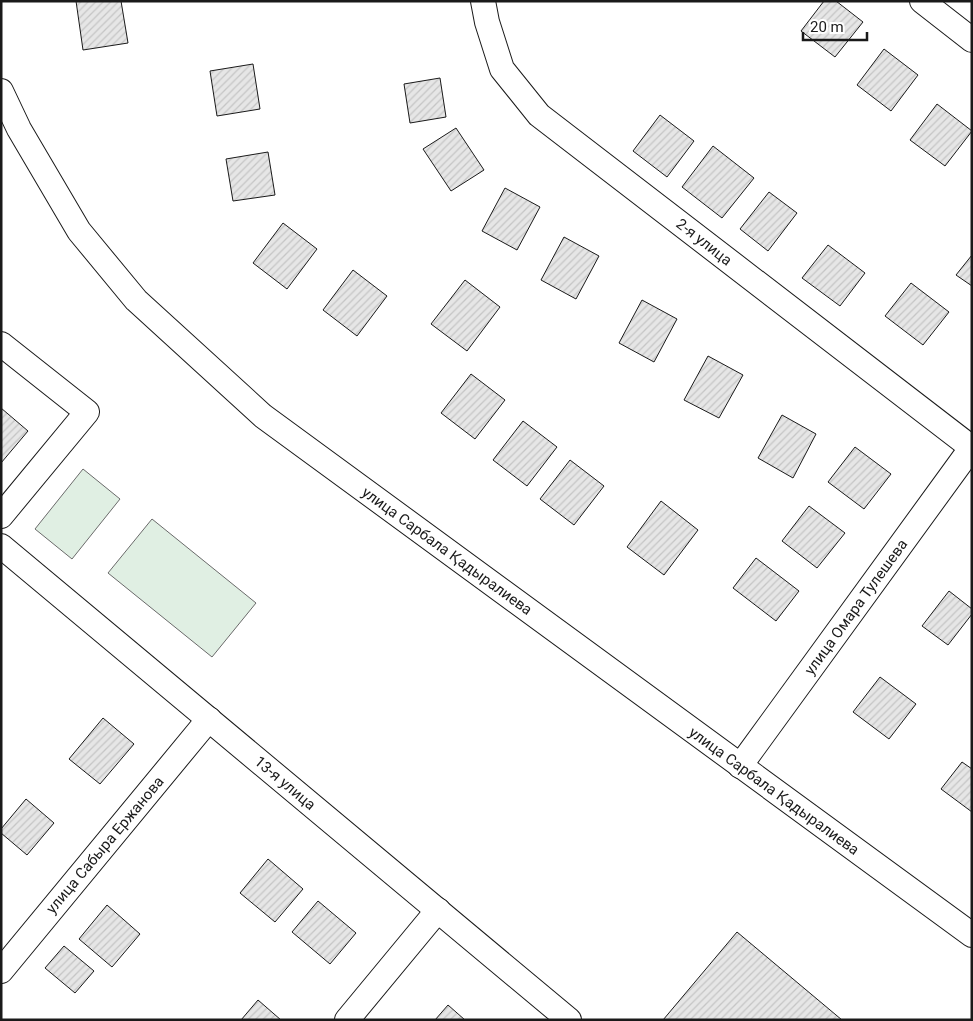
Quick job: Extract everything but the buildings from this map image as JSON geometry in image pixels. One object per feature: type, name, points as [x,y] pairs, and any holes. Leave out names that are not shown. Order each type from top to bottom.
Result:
[{"type":"street","name":"2-я улица","points":[[483,1],[487,22],[502,69],[540,114],[972,448]]},
{"type":"street","points":[[922,1],[972,40]]},
{"type":"street","name":"улица Сарбала Қадыралиева","points":[[1,91],[10,134],[79,231],[136,300],[263,416],[972,935]]},
{"type":"street","points":[[1,344],[87,412],[1,516]]},
{"type":"street","name":"улица Омара Тулешева","points":[[740,766],[972,448]]},
{"type":"street","name":"13-я улица","points":[[1,546],[569,1020]]},
{"type":"street","name":"улица Сабыра Ержанова","points":[[1,971],[209,719]]},
{"type":"street","points":[[347,1020],[438,910]]},
{"type":"green space","points":[[83,469],[120,499],[72,559],[35,529]]},
{"type":"green space","points":[[152,519],[256,603],[212,657],[108,573]]}]
